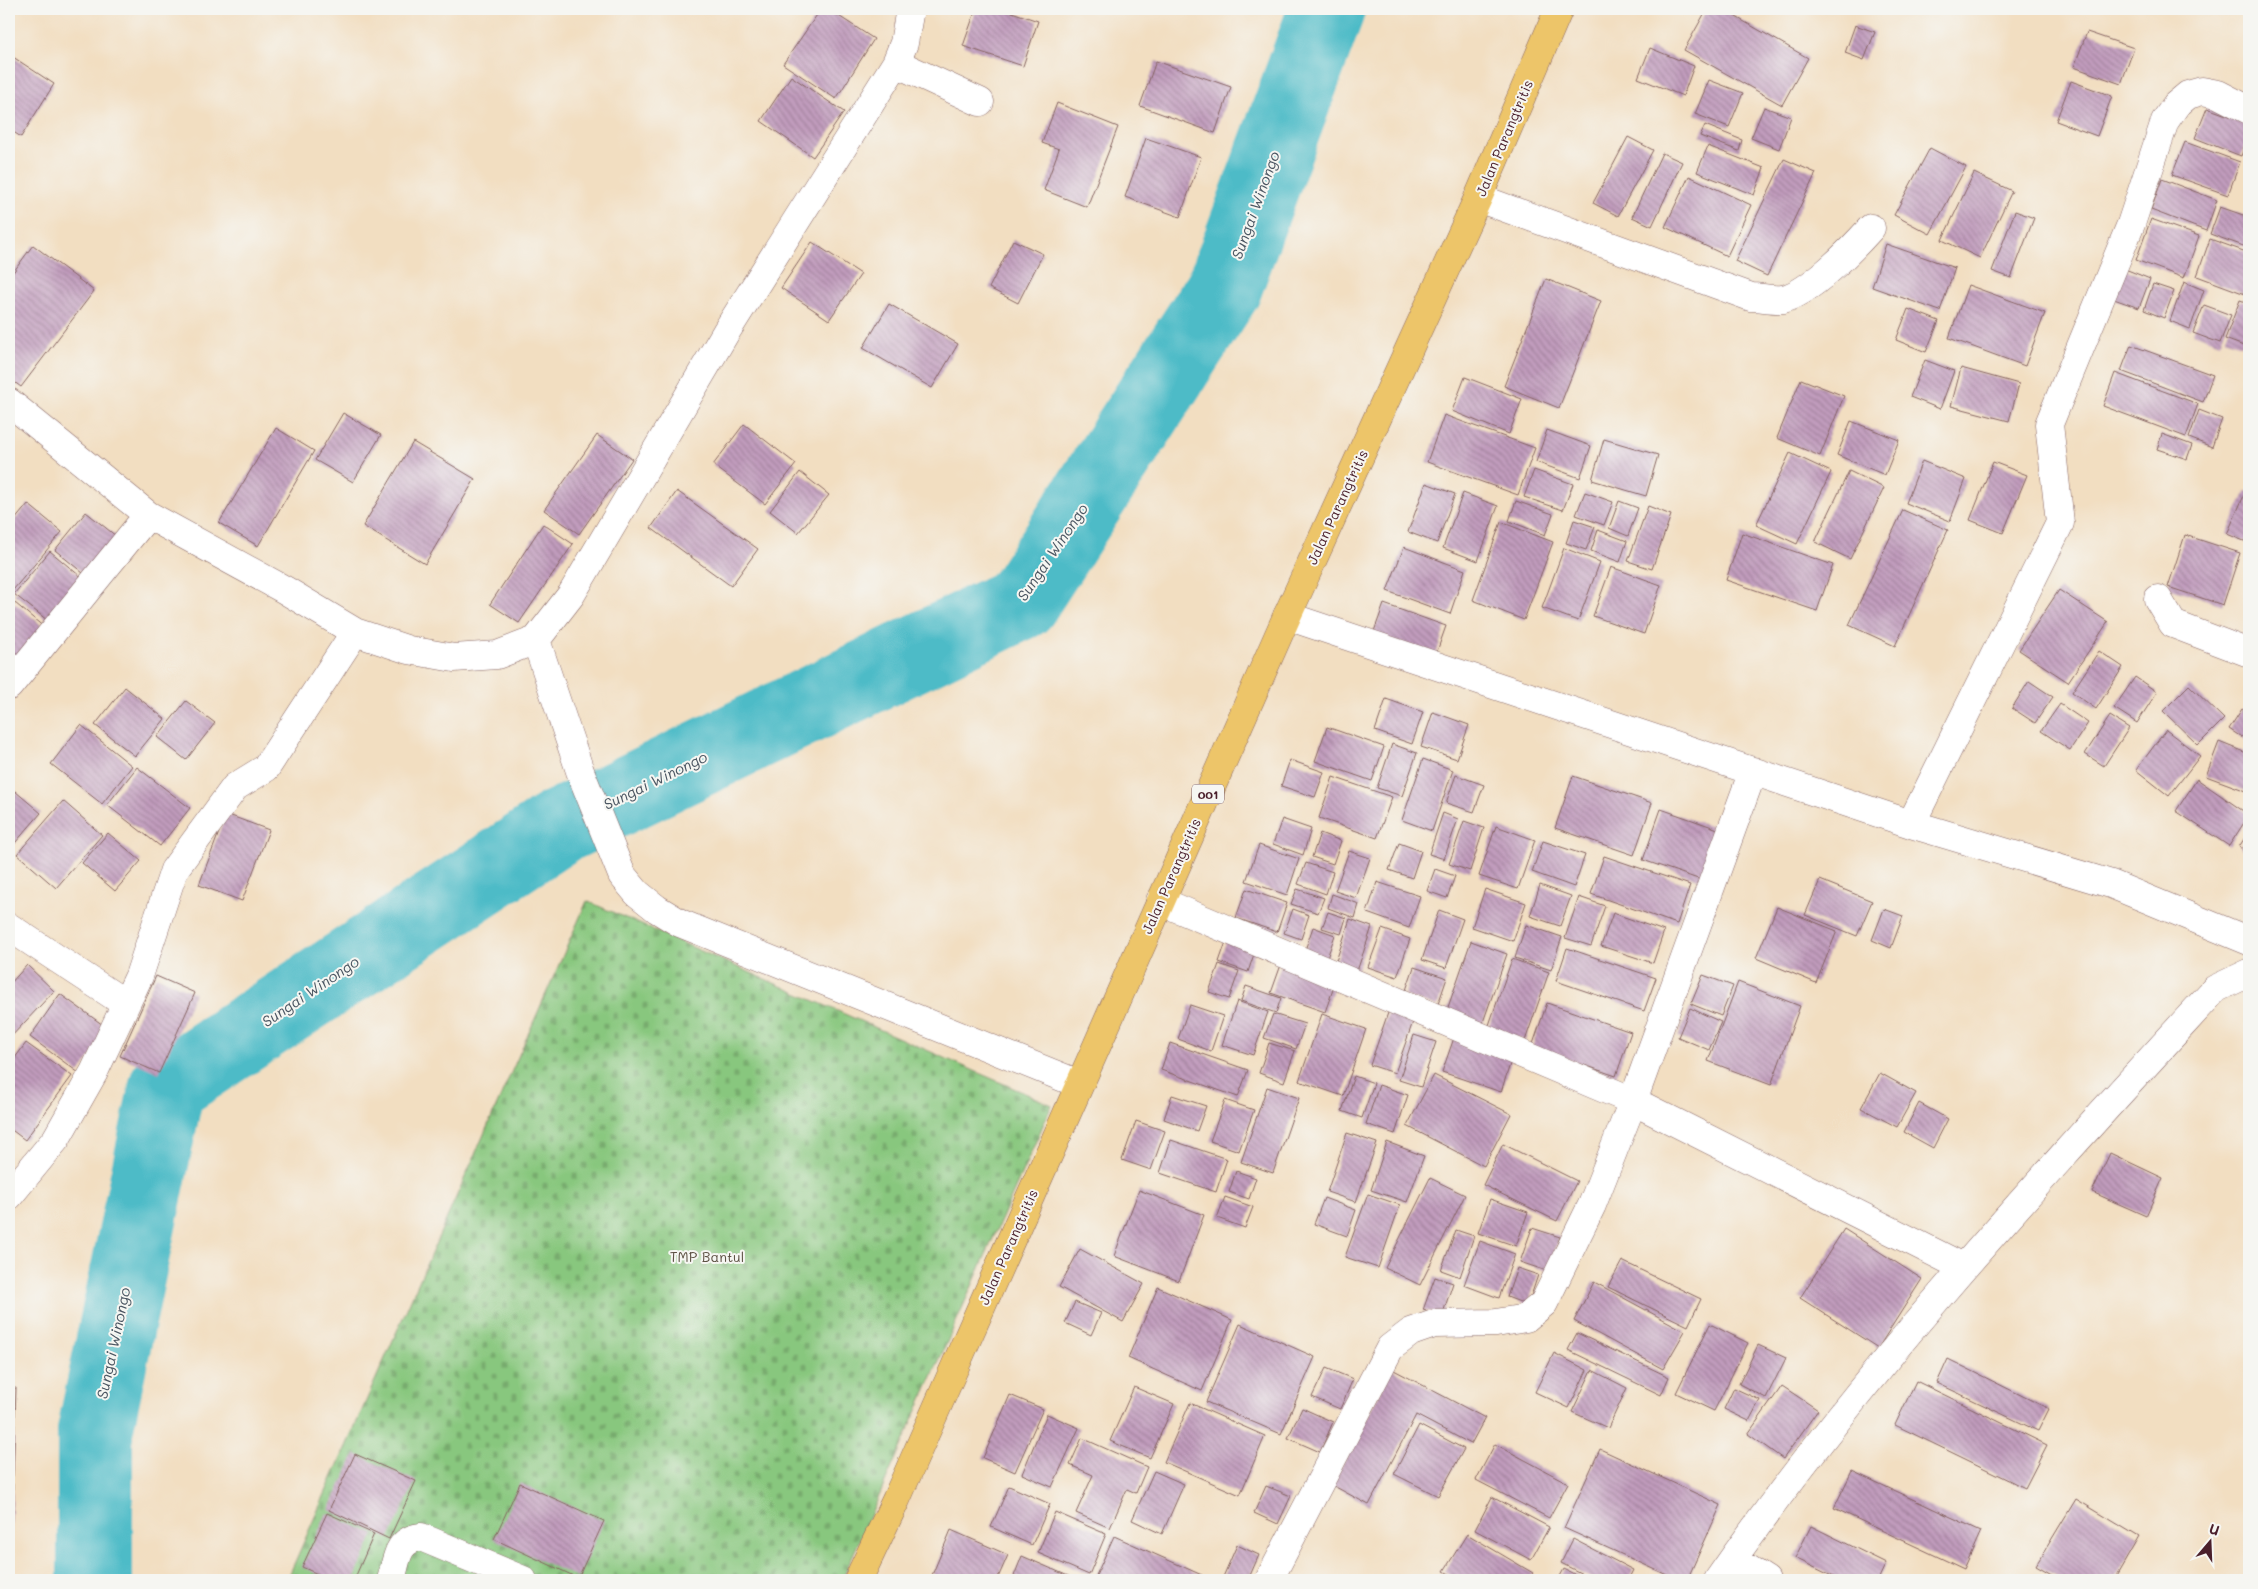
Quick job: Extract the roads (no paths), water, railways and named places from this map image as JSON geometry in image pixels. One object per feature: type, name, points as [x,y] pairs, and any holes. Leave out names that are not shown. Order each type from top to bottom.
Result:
[{"type":"main road","name":"Jalan Parangtritis","points":[[864,1578],[896,1500],[1160,901],[1287,616],[1478,198],[1559,9]]},
{"type":"street","points":[[9,402],[148,515],[285,590],[355,632],[409,650],[454,658],[497,655],[536,640],[571,595],[726,332],[896,63],[904,43],[910,9]]},
{"type":"street","points":[[896,63],[980,102]]},
{"type":"street","points":[[1912,824],[2060,523],[2049,424],[2131,224],[2165,121],[2176,105],[2188,94],[2202,91],[2218,94],[2249,110]]},
{"type":"street","points":[[1478,198],[1751,296],[1783,299],[1808,286],[1842,260],[1871,228]]},
{"type":"street","points":[[9,686],[148,515]]},
{"type":"street","points":[[2158,599],[2173,624],[2249,654]]},
{"type":"street","points":[[1287,616],[1912,824],[2110,884],[2249,941]]},
{"type":"street","points":[[9,1196],[56,1139],[94,1072],[139,976],[174,870],[234,787],[266,768],[355,632]]},
{"type":"street","points":[[536,640],[580,771],[622,874],[636,893],[657,909],[680,922],[1079,1084]]},
{"type":"street","points":[[1269,1580],[1390,1348],[1411,1332],[1434,1324],[1496,1323],[1526,1318],[1544,1303],[1592,1205],[1634,1101],[1753,771]]},
{"type":"street","points":[[1160,901],[1634,1101],[1962,1266]]},
{"type":"street","points":[[9,927],[126,1004]]},
{"type":"street","points":[[1766,1580],[1726,1570],[1850,1402],[1962,1266],[2215,989],[2249,973]]},
{"type":"street","points":[[391,1580],[402,1544],[411,1538],[421,1537],[522,1580]]},
{"type":"waterway","name":"Sungai Winongo","points":[[95,1580],[95,1431],[167,1086],[557,828],[1021,602],[1224,288],[1327,9]]},
{"type":"park label","name":"TMP Bantul","points":[[707,1256]]}]
